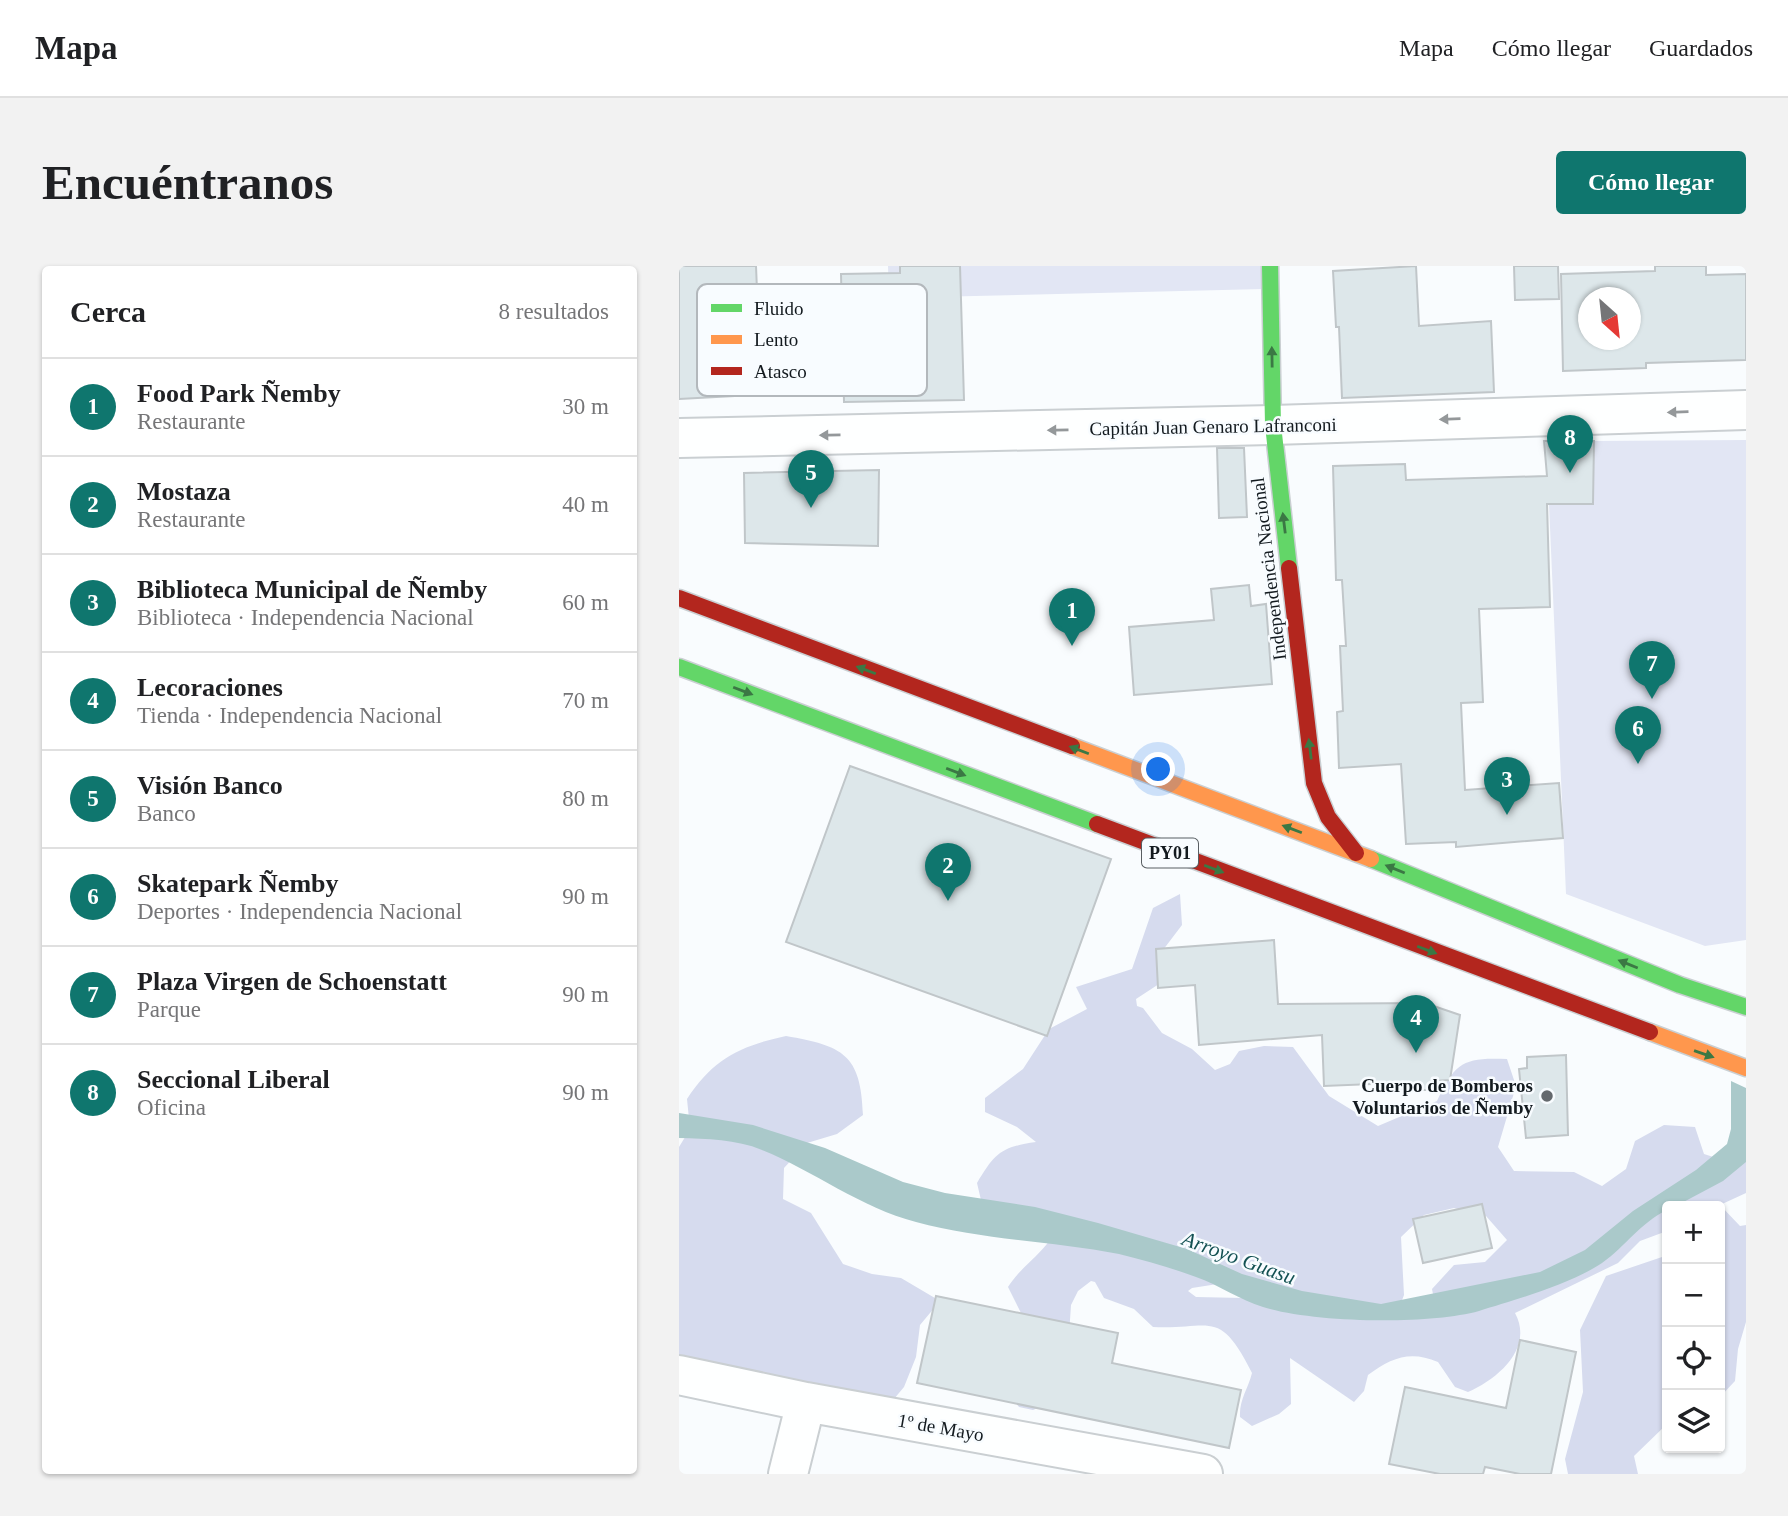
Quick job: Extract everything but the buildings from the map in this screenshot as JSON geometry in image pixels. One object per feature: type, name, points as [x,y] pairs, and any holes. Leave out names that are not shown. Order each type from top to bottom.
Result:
[{"type":"main road","name":"Independencia Nacional","points":[[1270,266],[1273,425],[1314,782],[1328,817],[1356,853]]},
{"type":"main road","points":[[679,598],[1356,853],[1692,989],[1746,1007]]},
{"type":"main road","name":"PY01","points":[[679,667],[1661,1039],[1746,1068]]},
{"type":"street","name":"Capitán Juan Genaro Lafranconi","points":[[679,438],[1273,425],[1746,410]]},
{"type":"street","name":"1º de Mayo","points":[[679,1375],[806,1402],[1203,1474]]},
{"type":"street","points":[[788,1474],[806,1402]]},
{"type":"shaded area","points":[[888,266],[1265,266],[1264,289],[927,297],[927,284],[889,284]]},
{"type":"shaded area","points":[[1746,440],[1746,940],[1705,946],[1566,894],[1549,504],[1593,503],[1594,441]]},
{"type":"shaded area","points":[[1180,894],[1182,925],[1163,950],[1162,982],[1136,999],[1137,1006],[1143,1008],[1162,1033],[1192,1049],[1215,1070],[1230,1064],[1239,1051],[1264,1046],[1293,1047],[1329,1096],[1378,1126],[1437,1101],[1449,1078],[1463,1065],[1480,1059],[1507,1059],[1516,1086],[1498,1147],[1514,1171],[1574,1172],[1602,1186],[1626,1169],[1635,1141],[1664,1125],[1695,1127],[1704,1154],[1732,1163],[1746,1154],[1746,1193],[1725,1203],[1662,1201],[1662,1233],[1640,1241],[1618,1263],[1515,1313],[1520,1326],[1520,1338],[1510,1361],[1491,1379],[1468,1392],[1455,1387],[1438,1362],[1410,1356],[1393,1360],[1368,1375],[1364,1391],[1354,1402],[1290,1358],[1291,1404],[1279,1414],[1252,1426],[1240,1417],[1240,1411],[1252,1373],[1231,1338],[1212,1326],[1153,1327],[1134,1309],[1104,1298],[1095,1282],[1091,1281],[1078,1291],[1071,1305],[1069,1335],[1047,1404],[1033,1410],[1019,1407],[1010,1395],[1038,1318],[1021,1313],[1008,1287],[1050,1240],[984,1213],[977,1183],[994,1158],[1007,1149],[1036,1142],[1017,1127],[985,1112],[985,1098],[1023,1069],[1049,1029],[1087,1009],[1076,987],[1132,969],[1153,908]],"holes":[[[1454,1208],[1486,1216],[1507,1240],[1485,1262],[1454,1265],[1432,1289],[1436,1310],[1396,1316],[1404,1295],[1401,1237],[1424,1215]],[[1224,1283],[1243,1298],[1196,1297],[1188,1291]]]},
{"type":"shaded area","points":[[786,1036],[822,1044],[845,1056],[858,1078],[863,1115],[837,1134],[807,1143],[784,1168],[783,1199],[811,1213],[843,1264],[872,1274],[901,1278],[940,1301],[920,1325],[916,1357],[904,1387],[883,1412],[679,1358],[679,1147],[690,1129],[687,1099],[707,1074],[729,1056],[755,1044]]},
{"type":"shaded area","points":[[1731,1081],[1746,1088],[1746,1162],[1723,1181],[1685,1201],[1662,1201],[1662,1212],[1589,1271],[1542,1291],[1457,1316],[1371,1320],[1311,1316],[1263,1307],[1205,1280],[1119,1254],[966,1233],[916,1222],[876,1208],[752,1146],[721,1140],[679,1138],[679,1113],[753,1125],[825,1148],[903,1182],[945,1193],[1035,1207],[1098,1223],[1187,1249],[1242,1274],[1302,1291],[1381,1304],[1540,1272],[1585,1250],[1633,1211],[1696,1170],[1727,1144],[1731,1129]]},
{"type":"shaded area","points":[[1725,1210],[1740,1226],[1746,1225],[1746,1322],[1738,1349],[1735,1381],[1725,1392]]},
{"type":"shaded area","points":[[1662,1257],[1662,1429],[1634,1456],[1638,1474],[1568,1474],[1565,1459],[1583,1392],[1580,1330],[1606,1276]]},
{"type":"traffic: fast","points":[[1270,266],[1273,425],[1289,568]]},
{"type":"traffic: fast","points":[[679,667],[1097,824]]},
{"type":"traffic: fast","points":[[1371,859],[1680,985],[1746,1007]]},
{"type":"traffic: slow","points":[[1072,746],[1371,859]]},
{"type":"traffic: slow","points":[[1650,1032],[1746,1068]]},
{"type":"traffic: jam","points":[[1289,568],[1314,783],[1328,817],[1356,853]]},
{"type":"traffic: jam","points":[[679,598],[1072,746]]},
{"type":"traffic: jam","points":[[1097,824],[1650,1032]]},
{"type":"place","name":"Seccional Liberal","points":[[1570,473]]},
{"type":"place","name":"Visión Banco","points":[[811,508]]},
{"type":"place","name":"Food Park Ñemby","points":[[1072,646]]},
{"type":"place","name":"Plaza Virgen de Schoenstatt","points":[[1652,699]]},
{"type":"place","name":"Skatepark Ñemby","points":[[1638,764]]},
{"type":"place","name":"Biblioteca Municipal de Ñemby","points":[[1507,815]]},
{"type":"place","name":"Mostaza","points":[[948,901]]},
{"type":"place","name":"Lecoraciones","points":[[1416,1053]]},
{"type":"place","name":"Cuerpo de Bomberos Voluntarios de Ñemby","points":[[1547,1096]]},
{"type":"water label","name":"Arroyo Guasu","points":[[1239,1258]]}]
